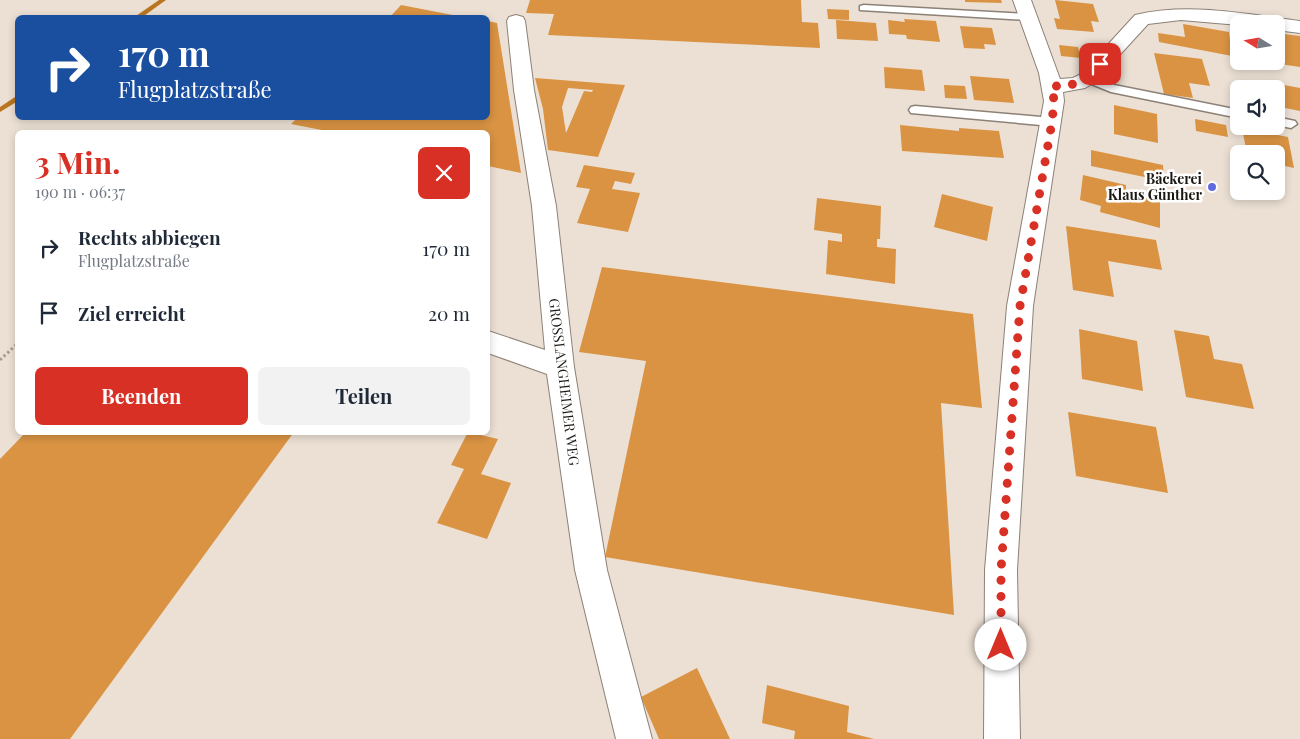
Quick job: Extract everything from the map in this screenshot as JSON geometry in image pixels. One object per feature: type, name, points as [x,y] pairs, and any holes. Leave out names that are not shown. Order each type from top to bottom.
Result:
[{"type":"street","points":[[1002,739],[1001,570],[1020,306],[1054,101],[1052,86],[1025,8]]},
{"type":"street","points":[[1052,86],[1078,84],[1088,78],[1142,19],[1182,14],[1223,17],[1300,27]]},
{"type":"street","name":"GROSSLANGHEIMER WEG","points":[[516,21],[524,90],[544,206],[560,368],[591,570],[634,739]]},
{"type":"street","points":[[490,343],[560,368]]},
{"type":"lane","points":[[864,8],[1025,8]]},
{"type":"lane","points":[[1088,78],[1111,88],[1230,112]]},
{"type":"lane","points":[[916,110],[1052,122]]},
{"type":"lane","points":[[1285,123],[1290,124]]},
{"type":"path","points":[[0,360],[15,346]]},
{"type":"building","points":[[530,0],[801,0],[802,22],[818,23],[820,48],[548,35],[554,14],[526,13]]},
{"type":"building","points":[[965,0],[1001,0],[1002,3],[965,2]]},
{"type":"building","points":[[1055,0],[1093,4],[1099,22],[1091,21],[1094,32],[1057,29],[1054,18],[1060,19]]},
{"type":"building","points":[[401,5],[453,15],[392,15]]},
{"type":"building","points":[[827,9],[849,10],[849,20],[828,19]]},
{"type":"building","points":[[904,19],[936,21],[940,42],[907,39],[906,35],[889,34],[888,20],[905,22]]},
{"type":"building","points":[[836,20],[876,23],[878,41],[837,39]]},
{"type":"building","points":[[490,21],[497,23],[521,173],[490,166],[490,130],[322,130],[291,124],[295,120],[490,120]]},
{"type":"building","points":[[1183,24],[1229,32],[1230,56],[1159,42],[1158,33],[1185,37]]},
{"type":"building","points":[[960,26],[992,28],[996,45],[984,44],[985,49],[964,48]]},
{"type":"building","points":[[1285,34],[1300,36],[1300,67],[1285,65]]},
{"type":"building","points":[[1059,45],[1078,47],[1081,58],[1061,56]]},
{"type":"building","points":[[1154,53],[1202,59],[1210,86],[1189,83],[1193,98],[1164,94]]},
{"type":"building","points":[[884,67],[922,70],[925,91],[885,88]]},
{"type":"building","points":[[970,76],[1009,79],[1014,103],[974,100]]},
{"type":"building","points":[[535,78],[625,85],[598,157],[548,150],[543,109]],"holes":[[[568,88],[593,90],[592,92],[584,91],[566,133],[562,107]]]},
{"type":"building","points":[[944,85],[965,86],[967,99],[945,98]]},
{"type":"building","points":[[1285,85],[1300,88],[1300,111],[1285,108]]},
{"type":"building","points":[[1114,105],[1157,114],[1158,143],[1114,134]]},
{"type":"building","points":[[1195,119],[1226,125],[1228,137],[1196,131]]},
{"type":"building","points":[[900,125],[959,131],[959,128],[999,131],[1004,158],[902,151]]},
{"type":"building","points":[[1243,135],[1278,135],[1288,137],[1294,168],[1285,166],[1285,145],[1245,145]]},
{"type":"building","points":[[1091,150],[1163,165],[1164,181],[1091,166]]},
{"type":"building","points":[[584,165],[635,173],[631,184],[615,181],[612,189],[640,193],[628,232],[577,223],[590,189],[576,187]]},
{"type":"building","points":[[1083,175],[1126,185],[1126,192],[1160,201],[1160,228],[1100,212],[1101,206],[1080,200]]},
{"type":"building","points":[[942,194],[993,207],[987,241],[934,227]]},
{"type":"building","points":[[817,198],[881,206],[880,239],[877,239],[877,247],[896,249],[895,284],[826,274],[828,240],[842,242],[842,234],[814,230]]},
{"type":"building","points":[[1066,226],[1156,240],[1162,270],[1108,261],[1114,297],[1073,290]]},
{"type":"building","points":[[602,267],[973,314],[982,408],[941,403],[954,615],[605,557],[646,361],[579,352]]},
{"type":"building","points":[[1079,329],[1137,341],[1143,391],[1082,379]]},
{"type":"building","points":[[1174,330],[1209,336],[1214,359],[1242,364],[1254,409],[1186,397]]},
{"type":"building","points":[[1068,412],[1156,427],[1168,493],[1076,476]]},
{"type":"building","points":[[23,435],[292,435],[70,739],[0,739],[0,459]]},
{"type":"building","points":[[466,435],[481,435],[498,439],[481,474],[511,483],[487,539],[437,523],[464,469],[451,465]]},
{"type":"building","points":[[697,668],[730,739],[659,739],[641,697]]},
{"type":"building","points":[[767,685],[849,706],[847,732],[874,739],[794,739],[795,731],[762,723]]},
{"type":"waterway","points":[[140,15],[163,0]]},
{"type":"waterway","points":[[0,110],[15,99]]},
{"type":"place","name":"Bäckerei Klaus Günther","points":[[1212,187]]},
{"type":"route","points":[[1001,645],[1001,570],[1020,306],[1052,122],[1054,101],[1052,86],[1064,87],[1078,84],[1088,78],[1100,64]]}]
